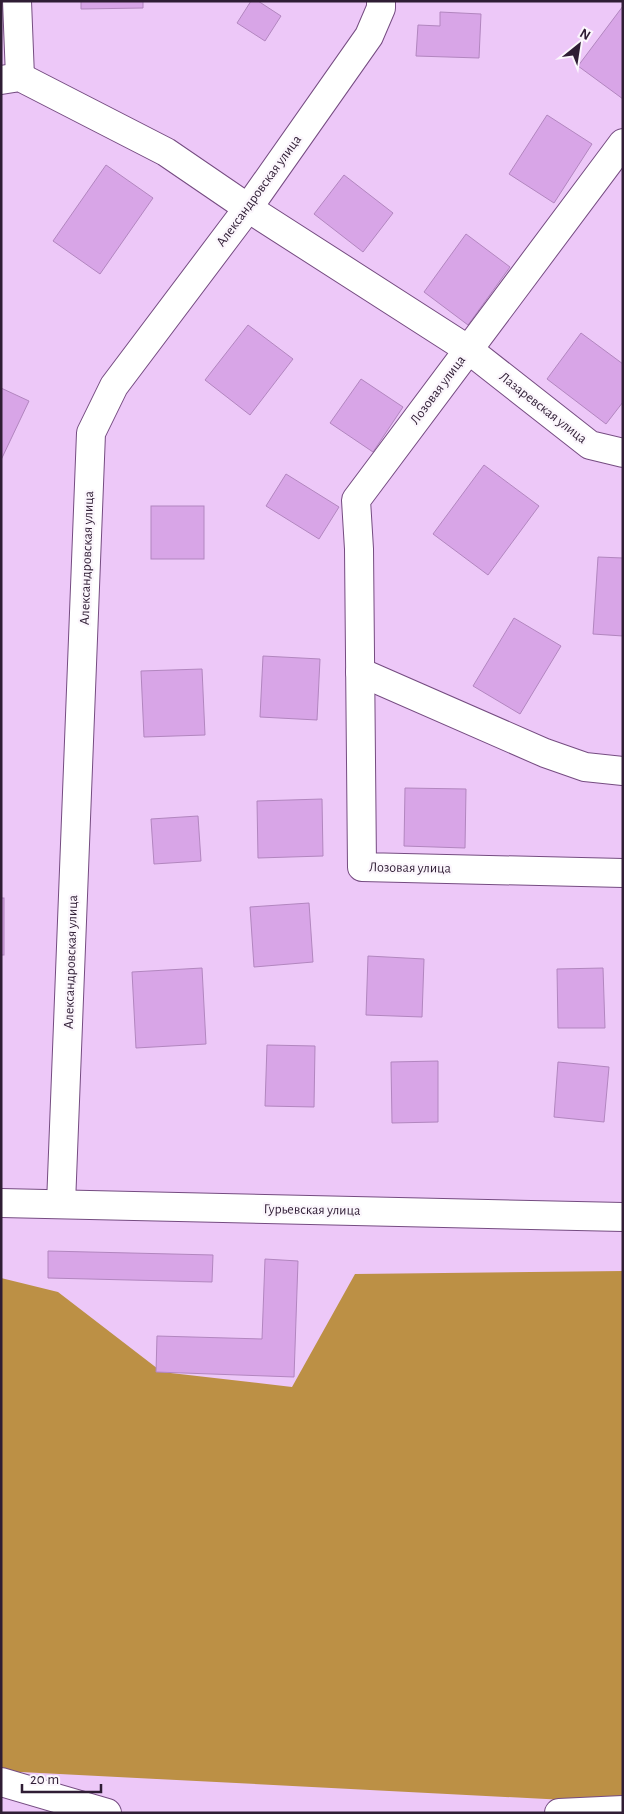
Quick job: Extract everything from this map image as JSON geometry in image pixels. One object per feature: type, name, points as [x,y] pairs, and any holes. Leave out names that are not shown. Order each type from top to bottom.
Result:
[{"type":"street","points":[[10,79],[17,1]]},
{"type":"street","name":"Александровская улица","points":[[62,1204],[92,433],[114,386],[248,208],[369,36],[381,8],[381,1]]},
{"type":"street","name":"Лазаревская улица","points":[[10,79],[166,152],[248,208],[469,350],[590,445],[623,453]]},
{"type":"street","name":"Лозовая улица","points":[[623,142],[356,500],[362,867],[623,873]]},
{"type":"street","points":[[360,672],[545,753],[585,767],[623,771]]},
{"type":"street","name":"Гурьевская улица","points":[[1,1203],[623,1217]]},
{"type":"street","points":[[1,1782],[107,1813]]},
{"type":"street","points":[[558,1813],[623,1810]]},
{"type":"shaded area","points":[[623,1271],[623,1803],[1,1771],[1,1278],[58,1292],[162,1372],[292,1387],[355,1274]]},
{"type":"building","points":[[81,1],[143,1],[143,8],[81,9]]},
{"type":"building","points":[[251,1],[258,1],[281,16],[265,41],[237,23]]},
{"type":"building","points":[[623,6],[623,99],[578,66]]},
{"type":"building","points":[[440,12],[481,14],[479,58],[416,56],[418,25],[440,26]]},
{"type":"building","points":[[547,115],[592,144],[554,203],[509,174]]},
{"type":"building","points":[[106,165],[153,198],[100,274],[53,241]]},
{"type":"building","points":[[344,175],[393,213],[363,252],[314,214]]},
{"type":"building","points":[[466,234],[510,267],[468,325],[424,292]]},
{"type":"building","points":[[248,325],[293,359],[250,415],[205,380]]},
{"type":"building","points":[[581,333],[623,364],[623,402],[606,424],[547,379]]},
{"type":"building","points":[[361,379],[403,407],[373,452],[330,423]]},
{"type":"building","points":[[1,388],[29,401],[1,460]]},
{"type":"building","points":[[484,465],[539,506],[488,575],[433,534]]},
{"type":"building","points":[[286,474],[339,507],[319,539],[266,506]]},
{"type":"building","points":[[151,506],[204,506],[204,559],[151,559]]},
{"type":"building","points":[[598,557],[623,558],[623,636],[593,634]]},
{"type":"building","points":[[514,618],[561,646],[520,714],[473,686]]},
{"type":"building","points":[[263,656],[320,659],[317,720],[260,717]]},
{"type":"building","points":[[202,669],[205,735],[144,737],[141,671]]},
{"type":"building","points":[[405,788],[466,789],[465,848],[404,846]]},
{"type":"building","points":[[322,799],[323,856],[258,858],[257,801]]},
{"type":"building","points":[[198,816],[201,861],[154,864],[151,819]]},
{"type":"building","points":[[1,898],[4,898],[4,955],[1,955]]},
{"type":"building","points":[[309,903],[313,962],[254,967],[250,907]]},
{"type":"building","points":[[368,956],[424,959],[422,1017],[366,1015]]},
{"type":"building","points":[[202,968],[206,1044],[136,1048],[132,972]]},
{"type":"building","points":[[603,968],[605,1028],[558,1028],[557,969]]},
{"type":"building","points":[[267,1045],[315,1046],[314,1107],[265,1106]]},
{"type":"building","points":[[438,1061],[438,1122],[392,1123],[391,1062]]},
{"type":"building","points":[[558,1062],[609,1067],[604,1122],[554,1117]]},
{"type":"building","points":[[48,1251],[213,1255],[212,1282],[48,1278]]},
{"type":"building","points":[[265,1259],[298,1261],[294,1377],[156,1372],[157,1336],[262,1339]]}]
